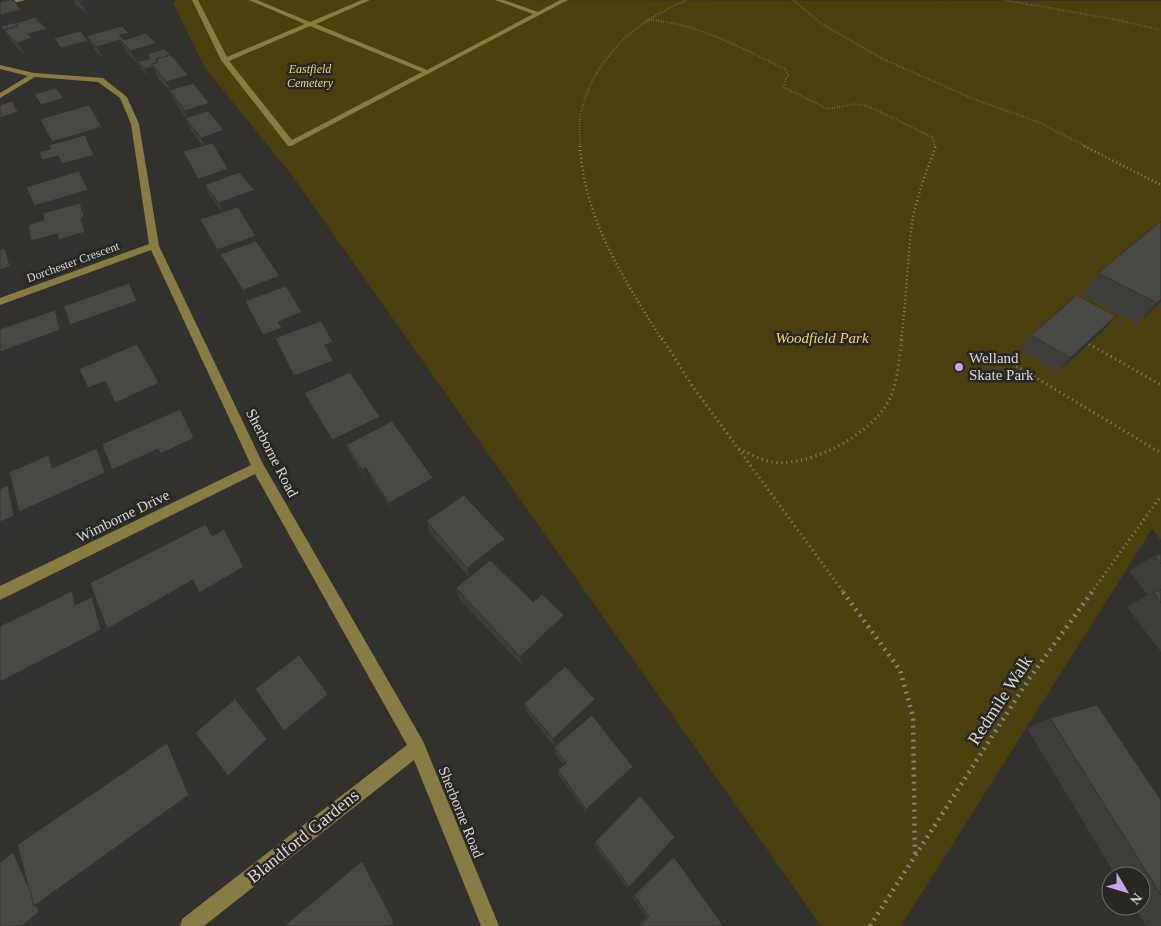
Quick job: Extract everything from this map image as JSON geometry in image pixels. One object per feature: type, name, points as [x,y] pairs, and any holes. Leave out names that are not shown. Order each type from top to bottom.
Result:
[{"type":"street","points":[[0,5],[22,0]]},
{"type":"street","points":[[195,0],[225,60],[291,144],[566,0]]},
{"type":"street","points":[[252,0],[427,72]]},
{"type":"street","points":[[225,60],[367,0]]},
{"type":"street","points":[[498,0],[538,14]]},
{"type":"street","name":"Sherborne Road","points":[[0,67],[34,75],[100,80],[123,97],[135,124],[154,246],[258,467],[417,747],[490,926]]},
{"type":"street","points":[[0,96],[34,75]]},
{"type":"street","name":"Dorchester Crescent","points":[[0,302],[154,246]]},
{"type":"street","name":"Wimborne Drive","points":[[0,593],[258,467]]},
{"type":"street","name":"Blandford Gardens","points":[[189,926],[417,747]]},
{"type":"path","points":[[687,0],[660,11],[646,20],[613,50],[594,78],[581,110],[580,148],[589,204],[617,269],[693,387],[900,670],[913,717],[915,857]]},
{"type":"path","points":[[793,0],[822,24],[883,59],[971,98],[1038,122],[1161,185]]},
{"type":"path","points":[[1004,0],[1113,19],[1161,30]]},
{"type":"path","points":[[646,20],[663,20],[699,30],[785,69],[788,75],[783,87],[817,105],[828,109],[855,104],[868,106],[932,137],[936,145],[923,181],[910,230],[907,296],[897,372],[889,401],[874,421],[842,445],[803,460],[771,462],[738,448]]},
{"type":"path","points":[[1089,344],[1161,385]]},
{"type":"path","points":[[995,353],[1161,453]]},
{"type":"path","name":"Redmile Walk","points":[[870,926],[1029,679],[1161,496]]},
{"type":"green space","name":"Woodfield Park","points":[[176,0],[1161,1],[1161,540],[1152,529],[901,926],[821,926],[291,174],[205,68],[173,3]]},
{"type":"building","points":[[14,0],[21,10],[0,15],[0,2]]},
{"type":"building","points":[[35,17],[47,29],[28,34],[32,38],[17,43],[4,30],[18,26],[15,23]]},
{"type":"building","points":[[29,19],[15,23],[17,26],[4,30],[6,32],[5,32],[1,26]]},
{"type":"building","points":[[122,26],[129,33],[119,35],[124,40],[146,33],[156,43],[131,51],[120,40],[97,47],[86,36]]},
{"type":"building","points":[[81,31],[88,41],[61,48],[54,38]]},
{"type":"building","points":[[164,49],[176,59],[174,60],[171,55],[156,59],[157,63],[152,64],[153,67],[145,69],[137,62],[151,58],[147,54]]},
{"type":"building","points":[[171,55],[188,75],[166,82],[152,64],[158,62],[156,59]]},
{"type":"building","points":[[193,83],[209,103],[185,111],[169,90]]},
{"type":"building","points":[[56,88],[64,98],[41,105],[34,94]]},
{"type":"building","points":[[12,101],[18,112],[0,118],[0,105]]},
{"type":"building","points":[[89,105],[102,127],[52,142],[40,119]]},
{"type":"building","points":[[208,111],[224,130],[201,138],[185,118]]},
{"type":"building","points":[[85,135],[94,155],[62,164],[58,156],[42,160],[39,152],[51,149],[49,145]]},
{"type":"building","points":[[213,143],[228,169],[198,179],[183,151]]},
{"type":"building","points":[[79,171],[88,190],[34,206],[26,187]]},
{"type":"building","points":[[239,172],[255,190],[219,203],[205,185]]},
{"type":"building","points":[[80,203],[84,216],[81,218],[85,232],[59,240],[57,234],[31,241],[28,225],[44,220],[43,213]]},
{"type":"building","points":[[238,207],[256,236],[217,250],[200,219]]},
{"type":"building","points":[[1161,221],[1161,299],[1157,303],[1098,273]]},
{"type":"building","points":[[256,241],[280,276],[243,290],[220,254]]},
{"type":"building","points":[[5,248],[10,266],[0,270],[0,249]]},
{"type":"building","points":[[129,283],[137,301],[70,325],[64,306]]},
{"type":"building","points":[[286,286],[302,312],[278,322],[282,328],[263,335],[245,301]]},
{"type":"building","points":[[1077,295],[1116,316],[1070,358],[1031,335]]},
{"type":"building","points":[[55,310],[60,330],[0,352],[0,329]]},
{"type":"building","points":[[321,321],[333,342],[325,345],[333,361],[294,376],[275,338]]},
{"type":"building","points":[[137,344],[159,383],[115,403],[105,381],[88,388],[79,369]]},
{"type":"building","points":[[350,372],[380,417],[332,440],[304,393]]},
{"type":"building","points":[[180,409],[194,438],[160,454],[158,449],[112,470],[102,444]]},
{"type":"building","points":[[392,421],[433,478],[389,503],[366,468],[362,470],[346,445]]},
{"type":"building","points":[[97,448],[105,473],[19,512],[9,472],[49,455],[52,468]]},
{"type":"building","points":[[8,485],[14,516],[0,522],[0,489]]},
{"type":"building","points":[[464,495],[505,539],[467,568],[426,521]]},
{"type":"building","points":[[206,524],[212,536],[224,529],[244,567],[199,593],[193,580],[107,629],[90,583]]},
{"type":"building","points":[[1161,554],[1161,564],[1154,556]]},
{"type":"building","points":[[490,560],[533,602],[542,594],[564,615],[520,657],[456,588]]},
{"type":"building","points":[[1161,590],[1161,603],[1153,592]]},
{"type":"building","points":[[72,591],[75,605],[92,597],[101,630],[0,682],[0,626]]},
{"type":"building","points":[[299,655],[328,694],[284,731],[255,689]]},
{"type":"building","points":[[565,666],[595,699],[553,739],[524,704]]},
{"type":"building","points":[[235,699],[267,739],[228,776],[195,733]]},
{"type":"building","points":[[1097,705],[1161,800],[1161,895],[1151,879],[1151,866],[1143,866],[1050,718]]},
{"type":"building","points":[[592,715],[633,767],[586,809],[558,770],[566,763],[554,747]]},
{"type":"building","points":[[167,743],[189,795],[34,906],[17,845]]},
{"type":"building","points":[[640,796],[675,837],[629,887],[595,842]]},
{"type":"building","points":[[13,852],[30,890],[34,906],[37,906],[39,912],[22,926],[0,926],[0,862]]},
{"type":"building","points":[[674,857],[722,924],[721,926],[641,925],[649,917],[634,895]]},
{"type":"building","points":[[362,861],[394,922],[390,926],[284,926]]},
{"type":"place","name":"Welland Skate Park","points":[[959,367]]},
{"type":"park label","name":"Eastfield Cemetery","points":[[310,76]]}]
